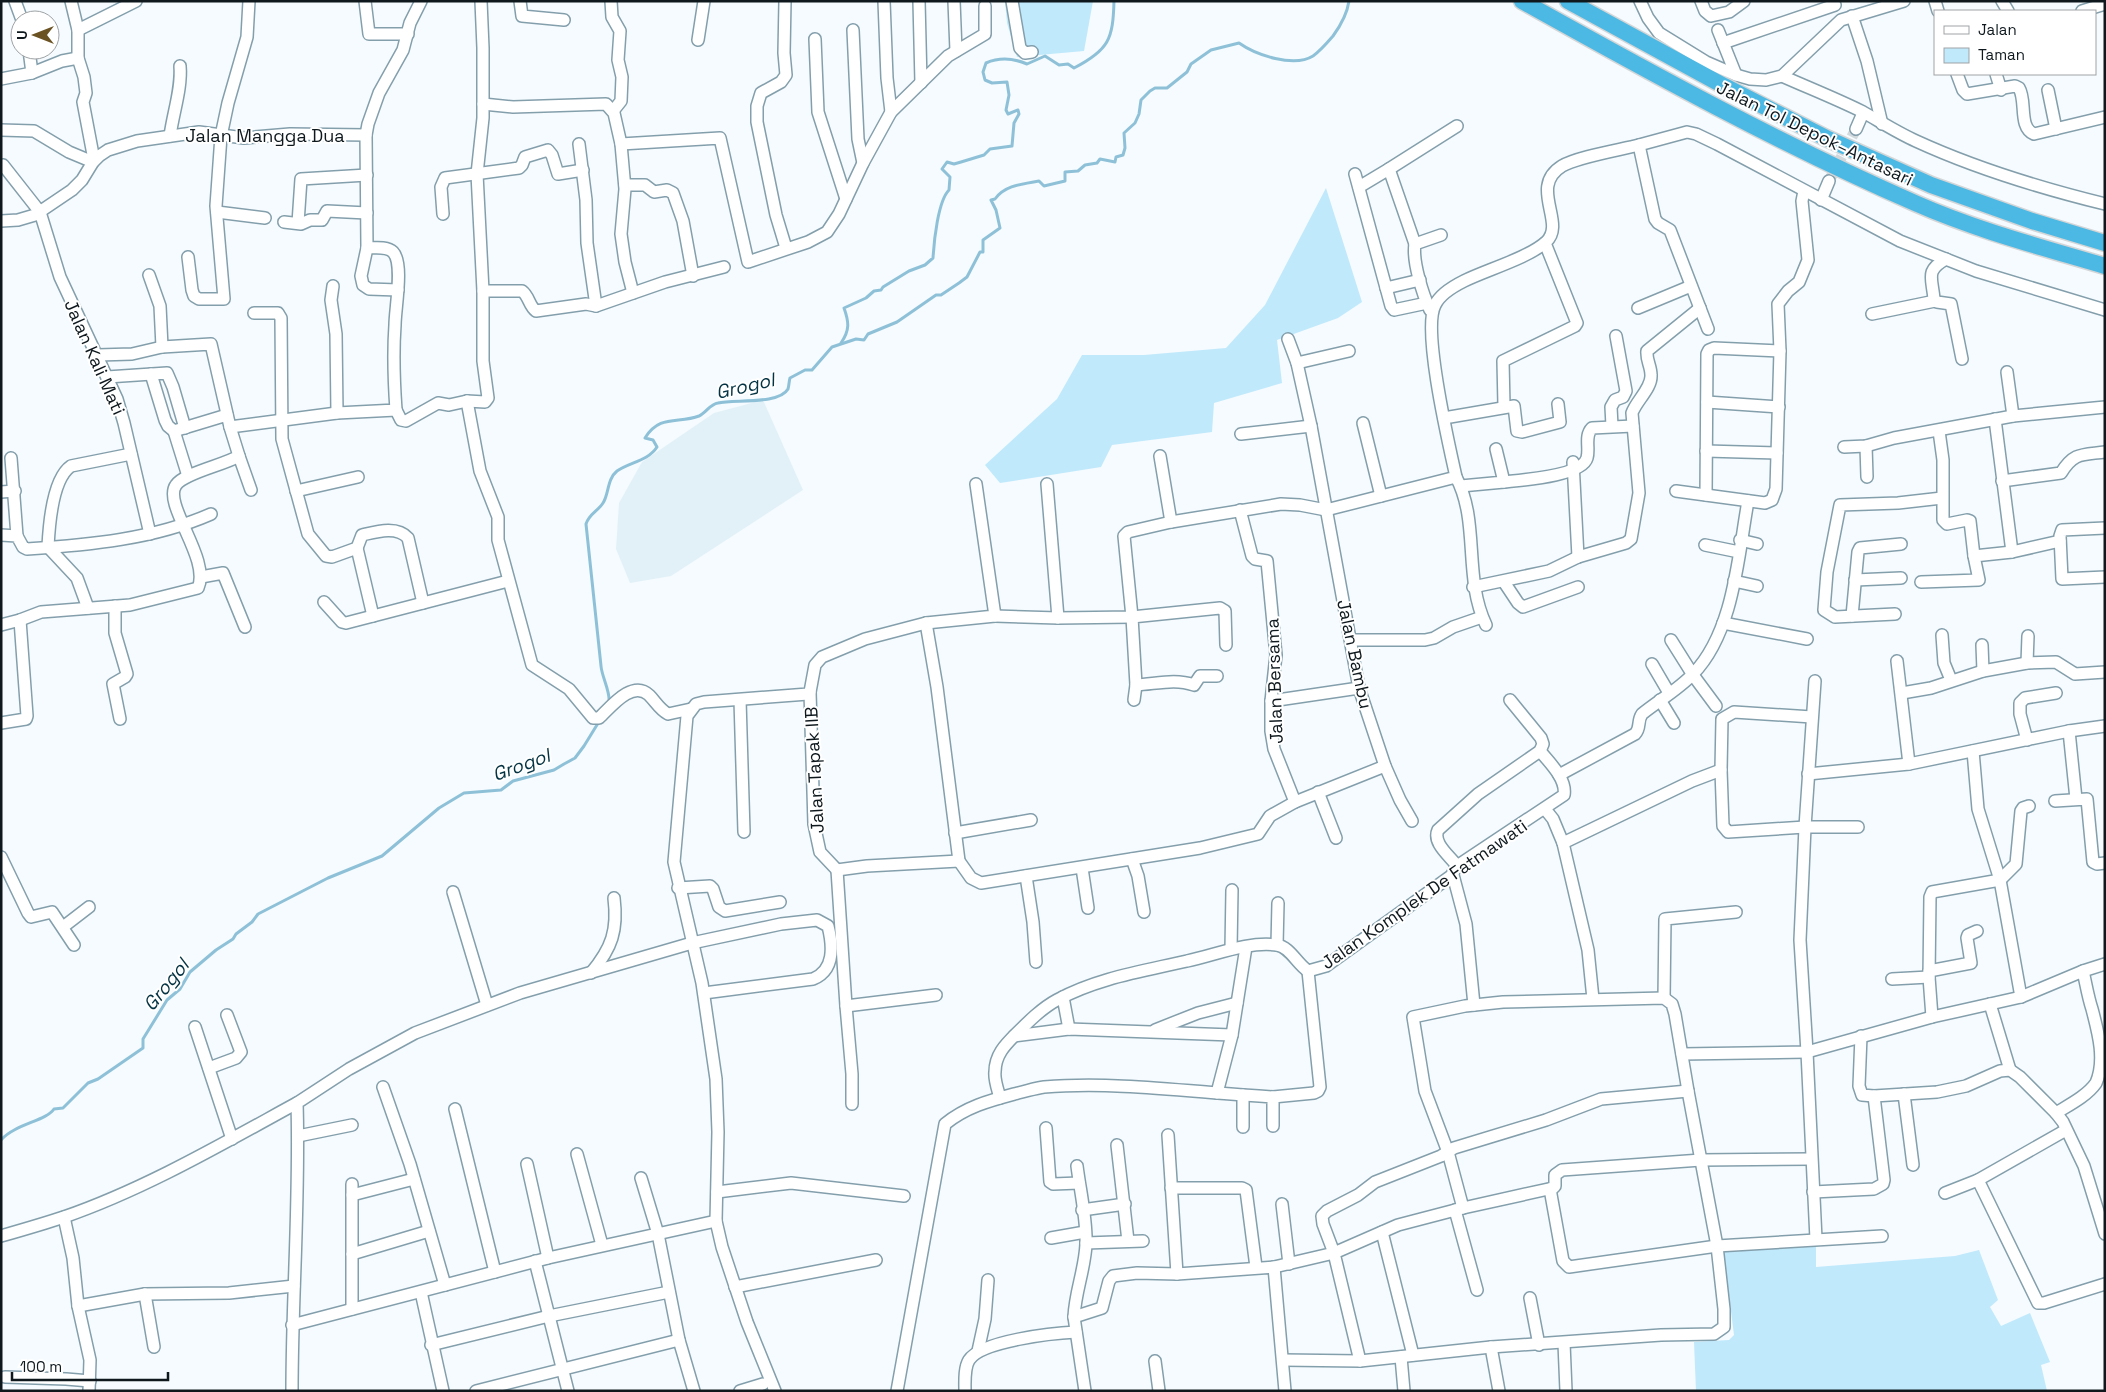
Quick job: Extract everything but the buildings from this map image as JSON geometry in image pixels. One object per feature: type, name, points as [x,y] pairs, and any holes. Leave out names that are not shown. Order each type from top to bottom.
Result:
[{"type":"highway","name":"Jalan Tol Depok–Antasari","points":[[1522,1],[1711,105],[1916,204],[2020,241],[2105,266]]},
{"type":"highway","name":"Jalan Tol Depok–Antasari","points":[[1568,1],[1733,91],[1826,138],[1913,178],[2032,221],[2105,243]]},
{"type":"street","points":[[71,1],[78,30],[78,58],[86,93],[83,102],[93,161]]},
{"type":"street","points":[[78,30],[136,1]]},
{"type":"street","points":[[188,257],[194,296],[199,299],[224,299],[216,212],[221,136],[228,103],[247,37],[249,1]]},
{"type":"street","points":[[365,1],[368,34],[408,34]]},
{"type":"street","points":[[398,290],[369,289],[363,285],[361,276],[367,248],[367,129],[382,87],[405,44],[410,23],[421,1]]},
{"type":"street","points":[[367,248],[392,251],[396,260],[398,290],[395,325],[396,410],[401,420],[406,421],[438,403],[449,405],[467,401],[485,402],[488,398],[483,362],[483,291],[477,174],[482,104],[483,48],[481,1]]},
{"type":"street","points":[[520,1],[520,14],[524,17],[564,20]]},
{"type":"street","points":[[611,1],[612,17],[620,31],[618,60],[622,78],[621,101],[613,111]]},
{"type":"street","points":[[698,40],[704,1]]},
{"type":"street","points":[[785,1],[784,53],[786,75],[781,82],[761,93],[757,106],[757,122],[776,215],[786,248]]},
{"type":"street","points":[[884,1],[887,78],[891,112]]},
{"type":"street","points":[[919,1],[921,84]]},
{"type":"street","points":[[954,1],[956,50]]},
{"type":"street","points":[[1012,1],[1020,48],[1025,53],[1032,52]]},
{"type":"street","points":[[1640,1],[1648,18],[1659,33],[1706,62],[1736,75],[1750,79],[1766,80],[1782,76],[1847,18],[1904,1]]},
{"type":"street","points":[[1701,1],[1705,11],[1711,16],[1729,12],[1744,1]]},
{"type":"street","points":[[1723,43],[1835,3],[1847,18],[1867,61],[1882,124]]},
{"type":"street","points":[[2085,10],[2105,4]]},
{"type":"street","points":[[620,144],[720,138],[748,262],[818,238],[827,232],[836,221],[863,163],[891,112],[921,84],[936,66],[956,50],[985,34],[985,6]]},
{"type":"street","points":[[853,30],[858,139],[863,163]]},
{"type":"street","points":[[1718,30],[1736,75]]},
{"type":"street","points":[[815,40],[818,112],[846,199]]},
{"type":"street","points":[[1,79],[32,73],[62,61],[78,58]]},
{"type":"street","points":[[30,60],[32,73]]},
{"type":"street","points":[[170,136],[180,88],[180,66]]},
{"type":"street","points":[[1957,75],[1966,94],[2001,90],[2014,86],[2019,88],[2026,124],[2031,133],[2038,134],[2105,117]]},
{"type":"street","points":[[1996,75],[2001,90]]},
{"type":"street","points":[[1782,76],[1863,113],[1917,142],[1976,166],[2030,185],[2105,204]]},
{"type":"street","points":[[2048,90],[2056,129]]},
{"type":"street","points":[[482,104],[513,108],[606,104],[613,111],[617,121],[625,185],[621,234],[625,262],[633,293]]},
{"type":"street","points":[[1856,129],[1863,113]]},
{"type":"street","points":[[1359,187],[1457,126]]},
{"type":"street","name":"Jalan Mangga Dua","points":[[1,221],[18,220],[40,212],[72,190],[82,180],[93,161],[108,150],[136,141],[199,132],[244,138],[367,129]]},
{"type":"street","points":[[1,130],[34,131],[69,152],[93,161]]},
{"type":"street","points":[[1355,174],[1393,309],[1429,308],[1450,289],[1545,244],[1549,239],[1552,229],[1547,193],[1548,183],[1556,171],[1568,164],[1687,132],[1696,134],[1900,241],[1976,271],[2105,310]]},
{"type":"street","points":[[579,144],[584,170],[587,243],[596,306]]},
{"type":"street","points":[[1639,146],[1654,219],[1670,230],[1708,329]]},
{"type":"street","points":[[443,214],[441,186],[443,179],[519,168],[525,157],[548,150],[551,152],[558,174],[584,170]]},
{"type":"street","points":[[3,165],[40,212]]},
{"type":"street","points":[[1351,640],[1425,640],[1434,638],[1453,627],[1484,621],[1473,587],[1468,514],[1444,418],[1433,353],[1429,308],[1414,254],[1415,244],[1389,169]]},
{"type":"street","points":[[298,224],[301,179],[367,175]]},
{"type":"street","points":[[1821,200],[1829,181]]},
{"type":"street","points":[[625,185],[645,185],[654,192],[667,190],[673,193],[683,221],[693,276]]},
{"type":"street","points":[[1676,491],[1765,503],[1772,500],[1776,489],[1778,453],[1780,352],[1778,304],[1798,282],[1808,260],[1802,201],[1804,191]]},
{"type":"street","points":[[284,222],[298,224],[310,220],[323,220],[327,211],[368,213]]},
{"type":"street","name":"Jalan Kali Mati","points":[[40,212],[60,277],[76,315],[98,355],[120,407],[150,534]]},
{"type":"street","points":[[216,212],[264,218]]},
{"type":"street","points":[[1415,244],[1441,235]]},
{"type":"street","points":[[1504,406],[1503,361],[1575,326],[1577,323],[1545,244]]},
{"type":"street","points":[[1935,301],[1931,270],[1946,259]]},
{"type":"street","points":[[483,291],[522,291],[526,294],[532,308],[536,311],[586,304],[596,306],[633,293],[724,267]]},
{"type":"street","points":[[149,275],[160,306],[162,347]]},
{"type":"street","points":[[1386,288],[1420,280]]},
{"type":"street","points":[[333,286],[331,300],[336,334],[337,413]]},
{"type":"street","points":[[1638,308],[1691,286]]},
{"type":"street","points":[[1872,314],[1935,301],[1951,304],[1962,359]]},
{"type":"street","points":[[1473,587],[1549,571],[1578,556],[1626,543],[1631,539],[1639,493],[1632,413],[1634,406],[1648,386],[1652,376],[1646,358],[1647,352],[1700,308]]},
{"type":"street","points":[[254,313],[278,313],[281,318],[282,439],[308,534],[326,556],[332,557],[357,548]]},
{"type":"street","points":[[1612,426],[1611,407],[1615,400],[1623,397],[1626,391],[1616,336]]},
{"type":"street","name":"Jalan Bambu","points":[[1288,338],[1297,362],[1311,426],[1359,688],[1385,766],[1412,821]]},
{"type":"street","points":[[98,355],[132,354],[162,347],[212,344],[230,427],[251,490]]},
{"type":"street","points":[[1706,495],[1709,350],[1714,348],[1780,352]]},
{"type":"street","points":[[1297,362],[1349,352]]},
{"type":"street","points":[[2007,372],[2013,416]]},
{"type":"street","points":[[107,377],[167,373],[173,387],[188,476]]},
{"type":"street","points":[[151,374],[168,426],[180,429],[227,415]]},
{"type":"street","points":[[467,401],[480,471],[498,517],[498,540],[532,665],[569,688],[593,718],[599,718],[623,697],[635,690],[645,692],[660,710],[668,714],[691,709]]},
{"type":"street","points":[[1707,402],[1779,407]]},
{"type":"street","points":[[1444,418],[1504,406],[1514,406],[1517,431],[1519,433],[1560,422],[1558,404]]},
{"type":"street","points":[[1844,447],[1866,446],[1894,438],[2013,416],[2105,408]]},
{"type":"street","points":[[230,427],[281,422],[337,413],[396,410]]},
{"type":"street","points":[[1995,420],[2012,552]]},
{"type":"street","points":[[1364,424],[1381,496]]},
{"type":"street","points":[[1240,434],[1311,426]]},
{"type":"street","points":[[1134,700],[1136,685],[1132,617],[1124,536],[1128,532],[1171,522],[1281,504],[1300,505],[1326,510],[1381,496],[1459,481],[1504,482],[1584,464],[1588,457],[1589,430],[1612,426],[1633,426]]},
{"type":"street","points":[[1921,582],[1979,580],[1970,521],[1946,524],[1944,520],[1942,498],[1943,460],[1939,431]]},
{"type":"street","points":[[1866,446],[1867,478]]},
{"type":"street","points":[[1496,449],[1504,482]]},
{"type":"street","points":[[1706,450],[1778,453]]},
{"type":"street","points":[[2002,481],[2061,474],[2068,461],[2076,455],[2105,452]]},
{"type":"street","points":[[88,608],[77,578],[48,547],[49,523],[59,479],[65,470],[71,466],[131,454]]},
{"type":"street","points":[[1,625],[41,612],[115,606],[157,600],[198,588],[201,577],[185,526],[174,504],[173,493],[176,485],[188,476],[228,463],[239,456]]},
{"type":"street","points":[[1160,456],[1171,522]]},
{"type":"street","points":[[11,458],[17,536],[26,548],[150,534],[185,526],[210,514]]},
{"type":"street","points":[[1573,466],[1578,556]]},
{"type":"street","points":[[296,491],[358,478]]},
{"type":"street","points":[[976,484],[995,616]]},
{"type":"street","points":[[1047,484],[1058,618]]},
{"type":"street","points":[[1,492],[14,491]]},
{"type":"street","points":[[1895,614],[1835,617],[1824,610],[1827,572],[1840,505],[1846,503],[1898,503],[1942,498]]},
{"type":"street","points":[[1540,751],[1559,775],[1635,734],[1639,730],[1639,720],[1642,714],[1693,674],[1704,660],[1723,623],[1734,581],[1748,501]]},
{"type":"street","name":"Jalan Bersama","points":[[1240,510],[1252,556],[1255,559],[1267,561],[1276,654],[1271,701],[1271,731],[1274,749],[1295,802]]},
{"type":"street","points":[[2105,528],[2062,530],[2060,541],[2062,579],[2105,577]]},
{"type":"street","points":[[373,616],[357,548],[362,535],[384,530],[405,535],[408,538],[423,603]]},
{"type":"street","points":[[1,535],[17,536]]},
{"type":"street","points":[[1974,556],[2012,552],[2060,541]]},
{"type":"street","points":[[1705,546],[1757,544]]},
{"type":"street","points":[[1852,616],[1858,552],[1860,548],[1901,544]]},
{"type":"street","points":[[201,577],[223,573],[245,627]]},
{"type":"street","points":[[1855,580],[1901,578]]},
{"type":"street","points":[[324,602],[342,622],[346,623],[508,581]]},
{"type":"street","points":[[1734,581],[1757,586]]},
{"type":"street","points":[[1504,582],[1518,603],[1523,606],[1578,587]]},
{"type":"street","points":[[115,606],[115,633],[127,674],[126,677],[112,684],[120,719]]},
{"type":"street","points":[[1226,645],[1225,611],[1220,608],[1132,617],[1058,618],[995,616],[926,623],[937,687],[959,861],[971,878],[981,883],[1082,868],[1200,848],[1258,834],[1270,816],[1295,802],[1385,766]]},
{"type":"street","points":[[1,723],[26,719],[27,716],[20,620]]},
{"type":"street","name":"Jalan Tapak IIB","points":[[837,870],[820,852],[814,824],[810,692],[816,665],[822,657],[865,639],[926,623]]},
{"type":"street","points":[[1723,623],[1807,639]]},
{"type":"street","points":[[1942,635],[1944,663],[1950,680]]},
{"type":"street","points":[[2027,663],[2028,636]]},
{"type":"street","points":[[1671,640],[1716,706]]},
{"type":"street","points":[[1982,644],[1983,671]]},
{"type":"street","points":[[1897,661],[1909,764]]},
{"type":"street","points":[[1902,693],[1931,688],[1950,680],[1983,671],[2027,663],[2056,662],[2075,674],[2105,672]]},
{"type":"street","points":[[1652,664],[1674,723]]},
{"type":"street","points":[[1136,685],[1155,684],[1163,681],[1186,682],[1194,685],[1200,676],[1217,676]]},
{"type":"street","points":[[1815,681],[1808,774],[1800,940],[1816,1239]]},
{"type":"street","points":[[1271,701],[1359,688]]},
{"type":"street","points":[[775,1391],[735,1287],[722,1248],[716,1221],[718,1132],[716,1079],[704,993],[678,888],[674,862],[686,724],[691,709],[696,704],[704,702],[805,695],[810,692]]},
{"type":"street","points":[[2027,740],[2020,714],[2020,703],[2024,698],[2056,693]]},
{"type":"street","points":[[740,700],[744,832]]},
{"type":"street","points":[[1474,1005],[1466,924],[1455,871],[1437,840],[1436,833],[1478,794],[1540,751],[1543,744],[1541,738],[1510,700]]},
{"type":"street","points":[[1812,717],[1734,712],[1722,719],[1721,808],[1725,830],[1733,832],[1805,827],[1858,828]]},
{"type":"street","points":[[1808,774],[1909,764],[2069,731],[2105,726]]},
{"type":"street","points":[[2069,731],[2076,799]]},
{"type":"street","points":[[1973,751],[1978,809],[2000,880],[2021,997]]},
{"type":"street","points":[[1563,843],[1692,781],[1721,770]]},
{"type":"street","name":"Jalan Komplek De Fatmawati","points":[[1277,945],[1285,948],[1308,971],[1326,966],[1455,871],[1565,794],[1559,775]]},
{"type":"street","points":[[1318,792],[1336,838]]},
{"type":"street","points":[[2055,801],[2086,798],[2088,800],[2093,862],[2098,864],[2105,863]]},
{"type":"street","points":[[1932,1017],[1929,974],[1930,897],[1932,892],[2000,880],[2016,864],[2020,811],[2029,806]]},
{"type":"street","points":[[1546,809],[1563,843],[1588,950],[1593,999]]},
{"type":"street","points":[[955,833],[1031,820]]},
{"type":"street","points":[[1,857],[6,877],[31,917],[52,912],[74,946]]},
{"type":"street","points":[[1132,859],[1138,876],[1144,912]]},
{"type":"street","points":[[852,1104],[852,1074],[837,870],[867,866],[959,861]]},
{"type":"street","points":[[1082,868],[1088,908]]},
{"type":"street","points":[[1026,876],[1033,922],[1036,962]]},
{"type":"street","points":[[678,888],[710,886],[713,888],[719,907],[725,911],[780,902]]},
{"type":"street","points":[[1231,949],[1232,890]]},
{"type":"street","points":[[453,892],[487,1005]]},
{"type":"street","points":[[591,973],[604,958],[614,934],[616,911],[614,898]]},
{"type":"street","points":[[1000,1098],[994,1072],[997,1059],[1002,1048],[1038,1014],[1063,997],[1099,981],[1231,949],[1277,945],[1278,902]]},
{"type":"street","points":[[62,927],[89,907]]},
{"type":"street","points":[[1664,998],[1665,919],[1736,912]]},
{"type":"street","points":[[1,1236],[64,1217],[136,1186],[232,1139],[297,1103],[349,1069],[415,1034],[487,1005],[520,993],[692,943],[781,924],[817,920],[828,926],[830,934],[830,962],[826,971],[820,976],[813,979],[704,993]]},
{"type":"street","points":[[1892,979],[1929,974],[1971,963],[1967,938],[1968,935],[1977,931]]},
{"type":"street","points":[[1217,1093],[1232,1035],[1246,947]]},
{"type":"street","points":[[1682,1054],[1807,1052],[1932,1017],[2021,997],[2083,971],[2105,964]]},
{"type":"street","points":[[898,1391],[945,1124],[982,1102],[1042,1087],[1074,1086],[1156,1089],[1273,1097],[1318,1091],[1320,1087],[1308,971]]},
{"type":"street","points":[[2056,1113],[2076,1100],[2095,1084],[2104,1062],[2100,1032],[2092,1009],[2083,971]]},
{"type":"street","points":[[846,1006],[936,995]]},
{"type":"street","points":[[1063,997],[1069,1029]]},
{"type":"street","points":[[1283,1360],[1360,1361],[1491,1347],[1661,1335],[1714,1334],[1721,1331],[1724,1326],[1724,1309],[1717,1246],[1675,1014],[1672,1004],[1664,998],[1503,1002],[1474,1005],[1413,1017],[1425,1091],[1448,1152],[1477,1290]]},
{"type":"street","points":[[1151,1032],[1198,1013],[1236,1003]]},
{"type":"street","points":[[1990,1004],[2010,1070],[2020,1077],[2060,1117],[2084,1166],[2105,1234]]},
{"type":"street","points":[[209,1068],[240,1056],[241,1052],[227,1015]]},
{"type":"street","points":[[195,1027],[232,1139]]},
{"type":"street","points":[[1014,1036],[1069,1029],[1232,1035]]},
{"type":"street","points":[[1861,1036],[1860,1092],[1862,1095],[1937,1092],[1966,1086],[2000,1072],[2010,1070]]},
{"type":"street","points":[[383,1087],[414,1179],[445,1285]]},
{"type":"street","points":[[1360,1361],[1334,1253],[1323,1224],[1322,1216],[1327,1211],[1346,1203],[1374,1182],[1441,1156],[1454,1148],[1546,1120],[1596,1100],[1688,1092]]},
{"type":"street","points":[[1904,1094],[1913,1165]]},
{"type":"street","points":[[1243,1096],[1243,1127]]},
{"type":"street","points":[[1813,1192],[1874,1189],[1883,1184],[1874,1096]]},
{"type":"street","points":[[1273,1097],[1274,1126]]},
{"type":"street","points":[[292,1391],[292,1325],[298,1136],[297,1103]]},
{"type":"street","points":[[455,1109],[495,1272]]},
{"type":"street","points":[[298,1136],[352,1125]]},
{"type":"street","points":[[1046,1128],[1050,1182],[1053,1184],[1079,1183]]},
{"type":"street","points":[[1945,1194],[1978,1180],[2066,1130]]},
{"type":"street","points":[[1168,1136],[1177,1274]]},
{"type":"street","points":[[1117,1145],[1128,1242]]},
{"type":"street","points":[[576,1154],[602,1245]]},
{"type":"street","points":[[1074,1317],[1102,1308],[1108,1281],[1113,1276],[1137,1273],[1177,1274],[1274,1267],[1289,1264],[1334,1253],[1382,1232],[1459,1209],[1550,1189],[1555,1186],[1555,1175],[1562,1170],[1701,1160],[1811,1159]]},
{"type":"street","points":[[527,1164],[548,1258]]},
{"type":"street","points":[[1077,1166],[1086,1238],[1083,1270],[1075,1301],[1074,1317],[1085,1391]]},
{"type":"street","points":[[641,1178],[658,1234],[679,1340],[694,1391]]},
{"type":"street","points":[[352,1309],[352,1190],[414,1179]]},
{"type":"street","points":[[1978,1180],[2038,1303],[2044,1303],[2105,1284]]},
{"type":"street","points":[[717,1192],[791,1183],[904,1196]]},
{"type":"street","points":[[1171,1188],[1242,1188],[1246,1190],[1256,1267]]},
{"type":"street","points":[[1550,1189],[1563,1261],[1569,1267],[1717,1246],[1882,1236]]},
{"type":"street","points":[[1082,1210],[1125,1204]]},
{"type":"street","points":[[1282,1204],[1289,1264]]},
{"type":"street","points":[[5,1377],[66,1379],[89,1386],[90,1360],[78,1306],[73,1258],[64,1217]]},
{"type":"street","points":[[292,1325],[535,1261],[716,1221]]},
{"type":"street","points":[[352,1254],[429,1231]]},
{"type":"street","points":[[1382,1232],[1407,1356],[1404,1391]]},
{"type":"street","points":[[1051,1238],[1143,1241]]},
{"type":"street","points":[[735,1287],[876,1260]]},
{"type":"street","points":[[535,1261],[568,1391]]},
{"type":"street","points":[[1274,1267],[1285,1391]]},
{"type":"street","points":[[965,1391],[968,1361],[978,1350],[985,1319],[988,1280]]},
{"type":"street","points":[[78,1306],[145,1294],[220,1293],[294,1286]]},
{"type":"street","points":[[421,1292],[444,1391]]},
{"type":"street","points":[[432,1345],[549,1316],[669,1292]]},
{"type":"street","points":[[145,1294],[154,1347]]},
{"type":"street","points":[[1530,1298],[1539,1345]]},
{"type":"street","points":[[978,1350],[1044,1334],[1076,1332]]},
{"type":"street","points":[[476,1391],[679,1340]]},
{"type":"street","points":[[1564,1343],[1566,1391]]},
{"type":"street","points":[[1491,1347],[1499,1391]]},
{"type":"street","points":[[1155,1360],[1159,1391]]},
{"type":"street","points":[[740,1391],[763,1384]]},
{"type":"shaded area","points":[[763,400],[803,490],[671,576],[630,583],[616,549],[619,503],[642,462],[714,413]]},
{"type":"green space","points":[[1005,1],[1093,1],[1084,51],[1017,57],[1007,23]]},
{"type":"green space","points":[[1326,188],[1362,302],[1338,318],[1277,340],[1282,383],[1214,403],[1212,432],[1112,445],[1101,467],[1000,483],[985,465],[1057,399],[1082,355],[1144,355],[1226,348],[1265,305]]},
{"type":"green space","points":[[1816,1244],[1816,1267],[1955,1256],[1979,1250],[1998,1300],[1990,1307],[2001,1326],[2030,1313],[2050,1362],[2041,1365],[2047,1391],[1696,1391],[1694,1342],[1729,1340],[1734,1335],[1723,1248]]},
{"type":"waterway","name":"Grogol","points":[[841,343],[848,326],[844,308],[866,298],[874,291],[881,290],[909,271],[925,265],[933,258],[939,212],[945,195],[949,190],[950,177],[942,169],[947,162],[954,164],[984,155],[990,149],[1012,146],[1014,123],[1019,114],[1018,110],[1008,114],[1006,110],[1009,95],[1007,82],[992,83],[985,80],[983,72],[986,63],[1006,59],[1017,60],[1027,64],[1045,56],[1059,65],[1068,64],[1074,68],[1095,55],[1107,42],[1112,25],[1114,1]]},
{"type":"waterway","name":"Grogol","points":[[609,704],[609,695],[601,666],[586,524],[603,503],[614,474],[649,455],[657,447],[653,440],[645,438],[651,430],[663,423],[699,416],[715,404],[766,399],[783,394],[788,389],[790,378],[805,370],[812,370],[832,347],[856,339],[864,340],[868,334],[897,322],[936,295],[941,295],[967,277],[980,252],[983,252],[983,240],[1000,228],[996,210],[991,200],[995,199],[999,194],[1015,186],[1039,181],[1044,186],[1065,181],[1065,172],[1078,171],[1085,165],[1097,163],[1100,159],[1115,162],[1116,157],[1123,155],[1125,148],[1124,133],[1135,123],[1139,114],[1141,100],[1155,88],[1167,88],[1187,72],[1191,64],[1211,50],[1239,43],[1255,52],[1275,59],[1296,61],[1313,56],[1339,28],[1349,1]]},
{"type":"waterway","name":"Grogol","points":[[1,1140],[14,1130],[44,1117],[54,1109],[63,1108],[88,1083],[98,1079],[143,1048],[143,1039],[167,1000],[180,989],[190,972],[216,950],[233,939],[258,914],[328,878],[382,856],[439,808],[464,793],[501,790],[513,781],[554,770],[575,758],[600,720]]},
{"type":"tunnel","points":[[1829,181],[1856,129]]}]
